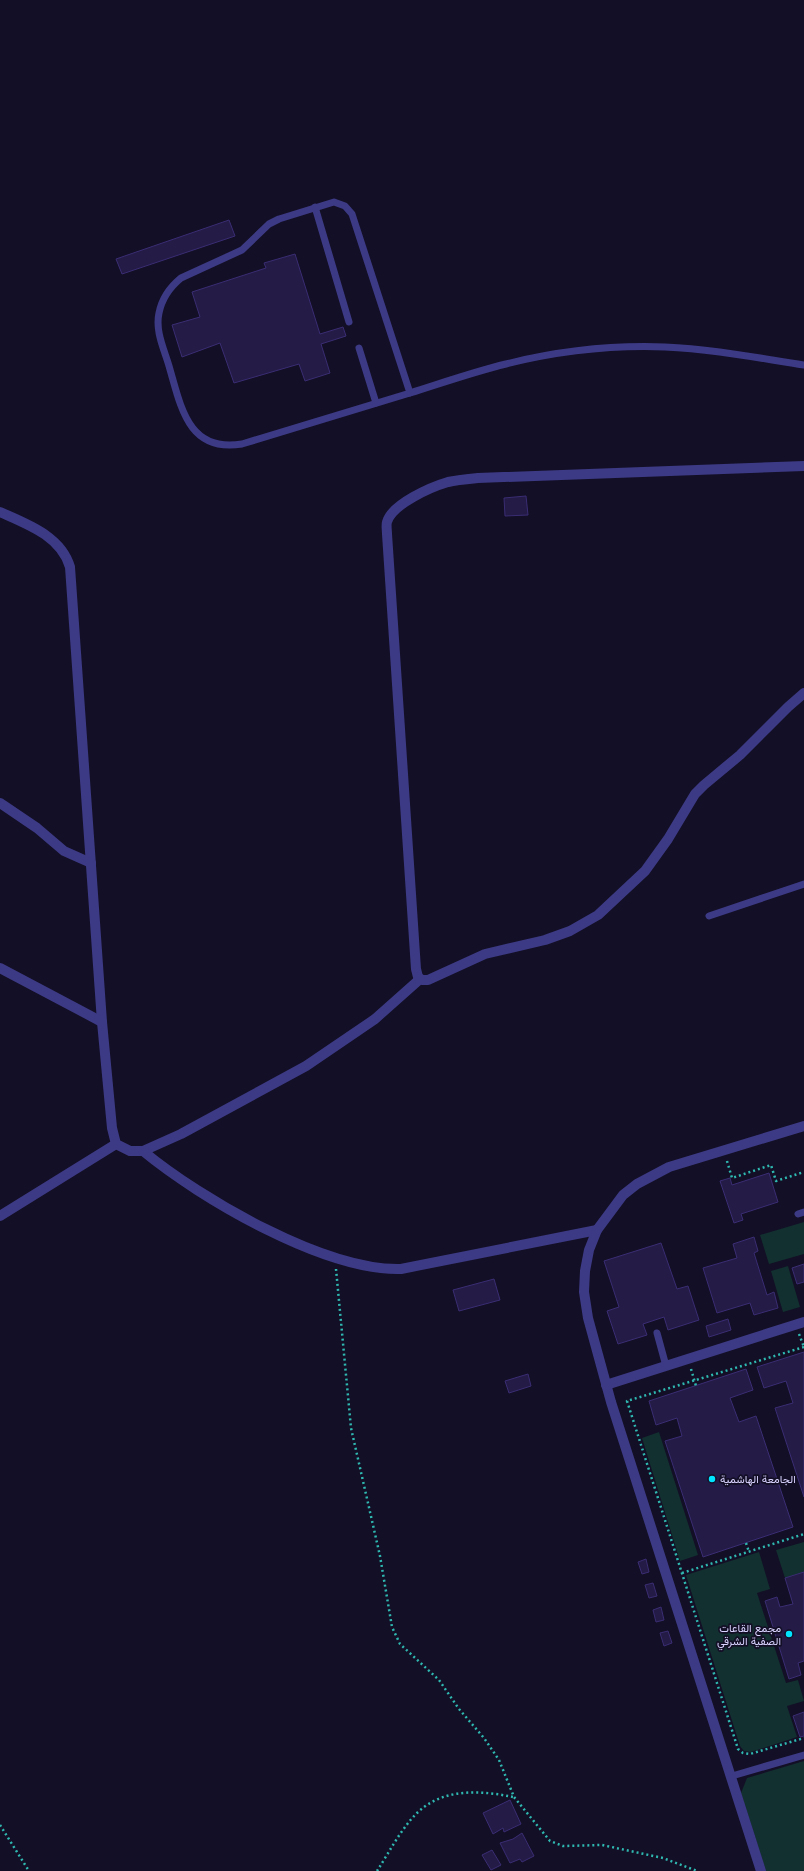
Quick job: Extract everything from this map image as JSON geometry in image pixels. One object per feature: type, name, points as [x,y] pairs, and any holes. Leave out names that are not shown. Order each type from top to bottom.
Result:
[{"type":"street","points":[[420,979],[416,969],[387,534],[387,522],[394,512],[406,501],[423,492],[448,482],[478,478],[804,466]]},
{"type":"street","points":[[0,512],[30,526],[51,539],[67,557],[70,567],[102,1022],[112,1128],[116,1144],[130,1151],[143,1151],[181,1134],[306,1066],[375,1019],[420,979],[428,980],[484,954],[545,940],[570,931],[598,915],[645,871],[668,839],[696,794],[704,785],[740,755],[804,693]]},
{"type":"street","points":[[0,803],[37,828],[64,851],[91,863]]},
{"type":"street","points":[[0,968],[102,1022]]},
{"type":"street","points":[[761,1871],[732,1776],[666,1578],[606,1384],[588,1318],[584,1292],[585,1271],[589,1250],[597,1230],[623,1195],[636,1184],[653,1174],[670,1167],[804,1126]]},
{"type":"street","points":[[0,1216],[116,1144]]},
{"type":"street","points":[[143,1151],[182,1182],[219,1204],[295,1242],[335,1257],[382,1270],[401,1269],[597,1230]]},
{"type":"street","points":[[606,1384],[688,1360],[804,1322]]},
{"type":"lane","points":[[410,393],[352,214],[340,203],[328,203],[279,218],[269,224],[242,250],[181,278],[169,290],[160,310],[158,331],[183,412],[192,428],[206,440],[224,446],[242,444],[376,403],[410,393],[505,364],[561,353],[596,349],[666,347],[701,350],[804,365]]},
{"type":"lane","points":[[315,207],[349,322]]},
{"type":"lane","points":[[359,348],[376,403]]},
{"type":"lane","points":[[709,916],[804,884]]},
{"type":"lane","points":[[656,1333],[666,1366]]},
{"type":"lane","points":[[732,1776],[804,1755]]},
{"type":"path","points":[[726,1159],[732,1178],[771,1165],[776,1181],[804,1172]]},
{"type":"path","points":[[335,1257],[351,1428],[380,1556],[392,1627],[402,1647],[439,1680],[459,1709],[493,1750],[499,1760],[514,1797],[545,1835],[557,1844],[563,1846],[602,1845],[663,1858],[697,1871]]},
{"type":"path","points":[[804,1347],[626,1401],[738,1749],[743,1753],[750,1754],[804,1738]]},
{"type":"path","points":[[688,1360],[696,1386]]},
{"type":"path","points":[[666,1578],[804,1534]]},
{"type":"path","points":[[746,1543],[749,1552]]},
{"type":"path","points":[[377,1871],[411,1819],[424,1806],[438,1799],[454,1794],[472,1792],[489,1792],[514,1797]]},
{"type":"path","points":[[0,1825],[29,1871]]},
{"type":"green space","points":[[804,1222],[804,1254],[769,1264],[760,1235]]},
{"type":"green space","points":[[788,1266],[800,1307],[783,1312],[771,1271]]},
{"type":"green space","points":[[659,1432],[698,1555],[680,1561],[642,1438]]},
{"type":"green space","points":[[804,1542],[804,1572],[785,1578],[776,1550]]},
{"type":"green space","points":[[759,1552],[770,1589],[757,1593],[786,1683],[798,1680],[804,1701],[787,1706],[797,1737],[751,1752],[744,1751],[740,1746],[686,1575]]},
{"type":"green space","points":[[804,1761],[804,1871],[766,1871],[741,1793],[747,1778]]},
{"type":"building","points":[[229,220],[235,236],[122,274],[116,259]]},
{"type":"building","points":[[295,254],[320,334],[343,327],[346,336],[321,344],[330,373],[305,381],[299,364],[234,383],[220,343],[182,357],[172,325],[200,317],[192,292],[266,268],[264,263]]},
{"type":"building","points":[[526,496],[528,515],[505,516],[504,498]]},
{"type":"building","points":[[769,1173],[778,1202],[741,1214],[743,1220],[734,1223],[720,1181],[730,1178],[732,1185]]},
{"type":"building","points":[[754,1237],[758,1251],[754,1253],[767,1295],[774,1292],[778,1308],[754,1315],[750,1303],[717,1313],[703,1268],[737,1258],[733,1244]]},
{"type":"building","points":[[661,1243],[677,1289],[688,1286],[699,1320],[668,1330],[664,1317],[643,1324],[647,1335],[618,1344],[607,1311],[619,1307],[604,1261]]},
{"type":"building","points":[[804,1264],[804,1282],[797,1284],[792,1268]]},
{"type":"building","points":[[494,1279],[500,1300],[459,1311],[453,1290]]},
{"type":"building","points":[[728,1319],[731,1330],[709,1337],[706,1326]]},
{"type":"building","points":[[804,1352],[804,1497],[775,1408],[793,1403],[786,1381],[764,1388],[757,1367]]},
{"type":"building","points":[[746,1369],[753,1390],[730,1398],[739,1422],[756,1416],[793,1527],[703,1557],[665,1441],[682,1436],[677,1418],[656,1425],[649,1401]]},
{"type":"building","points":[[528,1374],[531,1386],[509,1393],[505,1381]]},
{"type":"building","points":[[646,1559],[649,1572],[642,1574],[638,1562]]},
{"type":"building","name":"مجمع القاعات الصفية الشرقي","points":[[804,1572],[804,1661],[798,1663],[801,1675],[789,1679],[765,1601],[777,1597],[780,1607],[793,1604],[785,1578]]},
{"type":"building","points":[[653,1583],[657,1596],[649,1598],[645,1585]]},
{"type":"building","points":[[661,1607],[664,1620],[656,1622],[653,1610]]},
{"type":"building","points":[[668,1631],[672,1643],[664,1646],[660,1633]]},
{"type":"building","points":[[804,1712],[804,1736],[800,1737],[793,1716]]},
{"type":"building","points":[[510,1800],[521,1824],[504,1832],[503,1828],[493,1834],[483,1813]]},
{"type":"building","points":[[522,1833],[534,1856],[522,1862],[520,1859],[510,1863],[500,1843],[513,1839]]},
{"type":"building","points":[[492,1850],[501,1865],[491,1870],[482,1855]]},
{"type":"place","name":"الجامعة الهاشمية","points":[[712,1479]]},
{"type":"place","name":"مجمع القاعات الصفية الشرقي","points":[[789,1634]]}]
